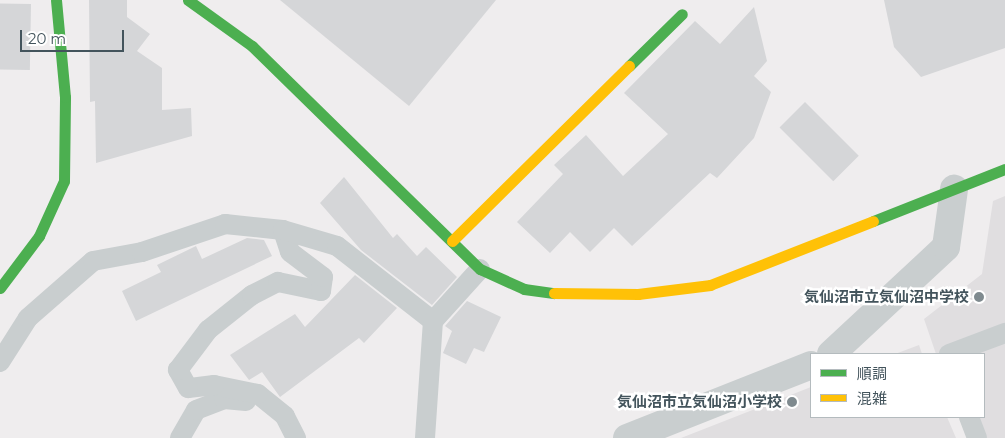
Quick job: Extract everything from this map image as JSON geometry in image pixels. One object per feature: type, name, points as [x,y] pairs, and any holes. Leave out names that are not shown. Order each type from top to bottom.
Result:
[{"type":"street","points":[[0,288],[40,236],[64,181],[65,97],[56,0]]},
{"type":"street","points":[[188,0],[252,46],[480,269],[524,289],[573,295],[638,294],[710,285],[1005,169]]},
{"type":"street","points":[[452,241],[682,14]]},
{"type":"street","points":[[832,353],[946,246],[954,189]]},
{"type":"street","points":[[627,438],[810,365]]},
{"type":"lane","points":[[0,362],[28,318],[93,261],[142,252],[225,224],[283,230],[337,246],[433,321]]},
{"type":"lane","points":[[283,230],[290,252],[323,277],[321,291],[278,282],[252,295],[208,330],[178,370],[188,388],[214,385],[258,394],[285,416],[296,438]]},
{"type":"lane","points":[[424,438],[433,321],[480,269]]},
{"type":"lane","points":[[952,353],[1005,333]]},
{"type":"lane","points":[[180,438],[196,410],[224,399],[268,403]]},
{"type":"lane","points":[[969,418],[977,438]]},
{"type":"shaded area","name":"気仙沼市立気仙沼中学校","points":[[1005,196],[1005,438],[967,438],[959,418],[985,418],[985,353],[936,353],[924,319],[982,274],[993,201]]},
{"type":"shaded area","points":[[919,345],[922,353],[898,353]]},
{"type":"shaded area","name":"気仙沼市立気仙沼小学校","points":[[810,387],[810,418],[947,418],[956,438],[681,438]]},
{"type":"building","points":[[89,0],[127,0],[127,17],[150,34],[137,51],[162,68],[162,110],[191,108],[192,136],[96,163],[95,101],[90,102]]},
{"type":"building","points":[[280,0],[496,0],[409,106]]},
{"type":"building","points":[[884,0],[1005,0],[1005,48],[921,77],[894,47]]},
{"type":"building","points":[[0,3],[31,4],[30,70],[0,69]]},
{"type":"building","points":[[754,7],[767,61],[754,76],[771,92],[754,138],[717,178],[710,173],[632,246],[614,228],[590,252],[570,232],[550,253],[517,222],[563,174],[554,165],[586,135],[623,176],[668,134],[624,93],[695,21],[720,44]]},
{"type":"building","points":[[805,102],[859,156],[833,181],[780,127]]},
{"type":"building","points":[[344,177],[393,238],[397,234],[417,256],[426,247],[457,277],[432,305],[361,250],[320,203]]},
{"type":"building","points":[[247,238],[264,240],[272,256],[136,321],[122,291],[161,272],[157,265],[196,246],[202,259]]},
{"type":"building","points":[[355,275],[397,308],[364,343],[359,338],[280,397],[262,372],[249,380],[230,355],[295,314],[305,327]]},
{"type":"building","points":[[467,301],[501,317],[484,352],[474,348],[466,364],[443,353],[452,331],[445,326]]},
{"type":"traffic: fast","points":[[0,288],[39,236],[64,181],[65,97],[56,0]]},
{"type":"traffic: fast","points":[[188,0],[252,46],[480,269],[524,289],[554,293]]},
{"type":"traffic: fast","points":[[629,66],[682,14]]},
{"type":"traffic: fast","points":[[873,221],[1005,169]]},
{"type":"traffic: slow","points":[[452,241],[629,66]]},
{"type":"traffic: slow","points":[[554,293],[638,294],[710,285],[873,221]]},
{"type":"place","name":"気仙沼市立気仙沼中学校","points":[[979,297]]},
{"type":"place","name":"気仙沼市立気仙沼小学校","points":[[792,402]]}]
